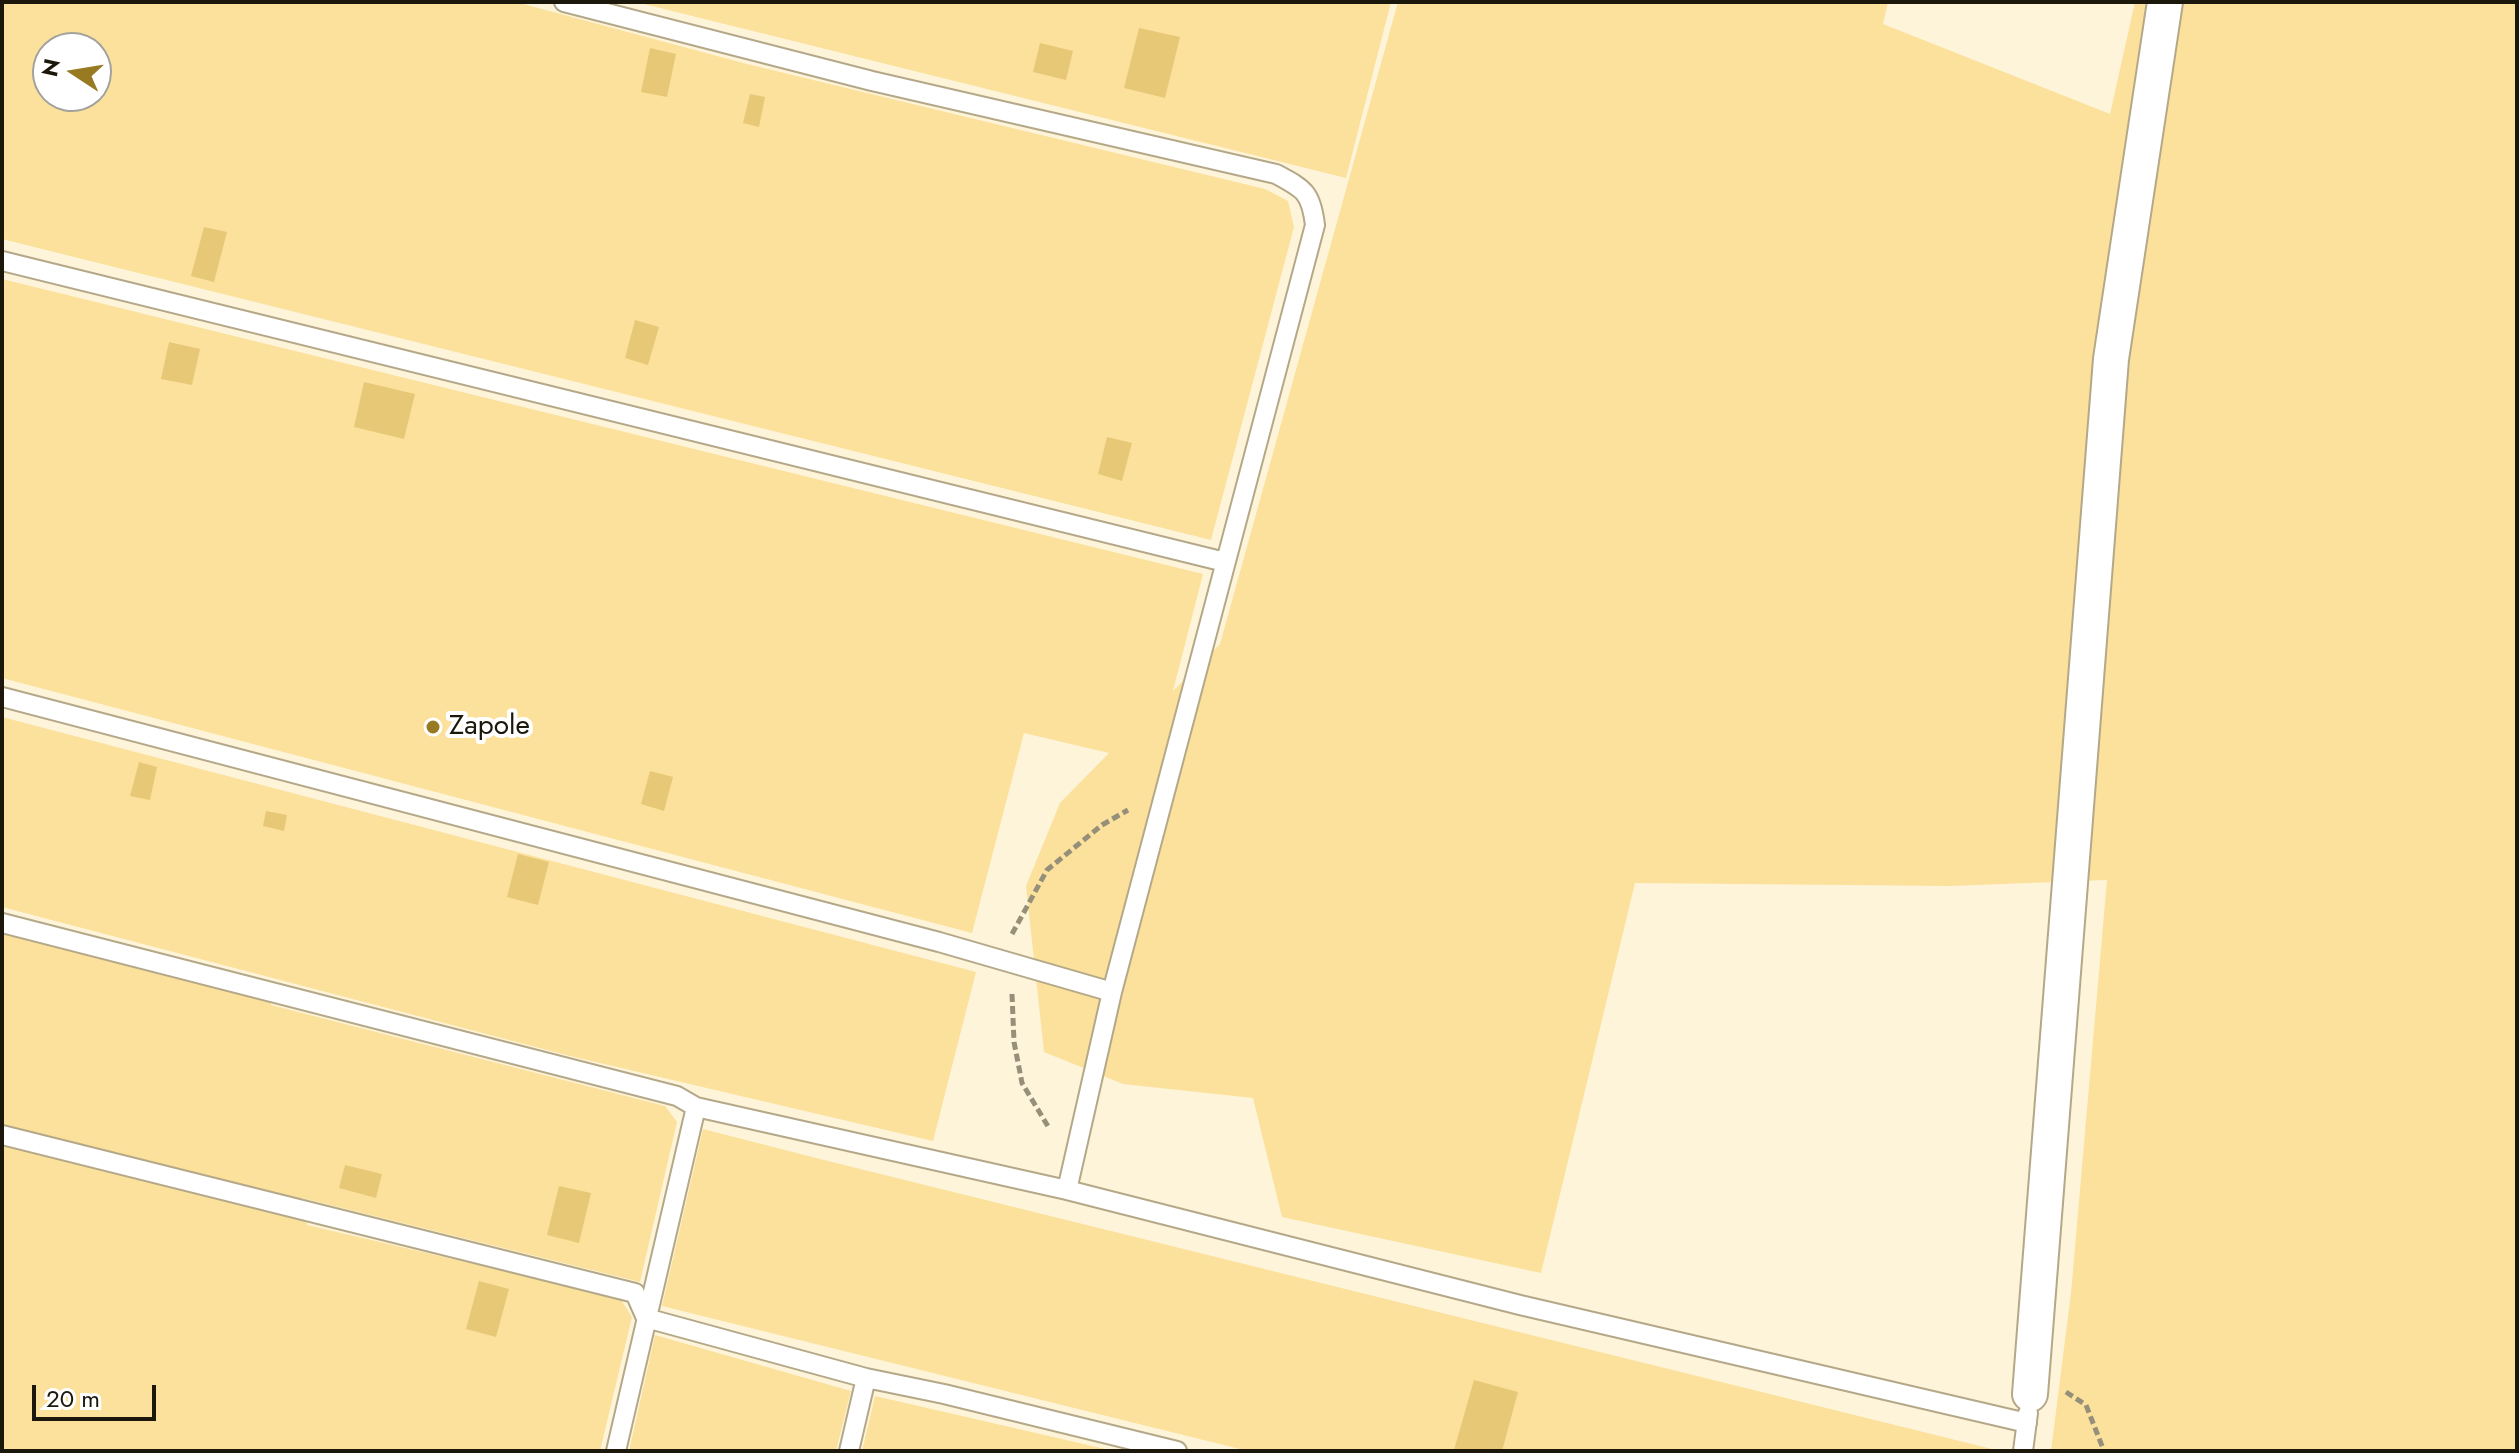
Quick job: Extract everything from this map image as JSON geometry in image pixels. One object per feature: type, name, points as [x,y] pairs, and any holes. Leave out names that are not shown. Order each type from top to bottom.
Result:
[{"type":"street","points":[[2029,1395],[2111,359],[2165,2]]},
{"type":"lane","points":[[564,2],[872,81],[1276,174],[1298,186],[1312,201],[1315,225],[1112,992],[1067,1190]]},
{"type":"lane","points":[[2,261],[1225,562]]},
{"type":"lane","points":[[2,697],[939,942],[1112,992]]},
{"type":"lane","points":[[2,923],[677,1096],[696,1107],[1067,1190],[1520,1305],[2029,1395],[2023,1451]]},
{"type":"lane","points":[[616,1451],[696,1107]]},
{"type":"lane","points":[[2,1135],[635,1293],[646,1318]]},
{"type":"lane","points":[[646,1318],[866,1378],[1177,1451]]},
{"type":"lane","points":[[849,1451],[866,1378]]},
{"type":"path","points":[[2029,1395],[2086,1405],[2104,1451]]},
{"type":"shaded area","points":[[2,2],[516,2],[747,64],[1265,189],[1288,201],[1294,227],[1211,540],[2,239]]},
{"type":"shaded area","points":[[636,2],[1391,2],[1346,178]]},
{"type":"shaded area","points":[[1398,2],[1888,2],[1883,24],[2110,114],[2135,2],[2517,2],[2517,1451],[2051,1451],[2071,1293],[2107,880],[1950,886],[1635,883],[1541,1273],[1282,1217],[1253,1098],[1123,1084],[1044,1052],[1026,886],[1060,803],[1109,753],[1024,733],[972,933],[2,678],[2,279],[1203,574],[1173,691],[1220,644]]},
{"type":"shaded area","points":[[2,717],[976,972],[933,1141],[570,1056],[2,907]]},
{"type":"shaded area","points":[[2,931],[269,998],[271,1005],[665,1106],[677,1122],[640,1282],[302,1198],[307,1225],[620,1298],[632,1317],[600,1451],[2,1451]]},
{"type":"shaded area","points":[[703,1129],[2000,1451],[1248,1451],[662,1306]]},
{"type":"shaded area","points":[[655,1335],[851,1391],[836,1451],[629,1451]]},
{"type":"shaded area","points":[[875,1396],[1114,1451],[862,1451]]},
{"type":"building","points":[[1139,28],[1180,37],[1165,98],[1124,88]]},
{"type":"building","points":[[1040,43],[1073,51],[1066,80],[1033,72]]},
{"type":"building","points":[[650,48],[676,54],[667,97],[641,92]]},
{"type":"building","points":[[750,94],[765,97],[759,127],[743,123]]},
{"type":"building","points":[[204,227],[227,232],[214,282],[191,276]]},
{"type":"building","points":[[635,320],[659,327],[648,365],[625,358]]},
{"type":"building","points":[[169,342],[200,349],[192,385],[161,379]]},
{"type":"building","points":[[364,382],[415,394],[404,439],[354,427]]},
{"type":"building","points":[[1107,437],[1132,443],[1122,481],[1098,474]]},
{"type":"building","points":[[139,762],[157,767],[150,800],[130,796]]},
{"type":"building","points":[[650,771],[673,777],[664,811],[641,804]]},
{"type":"building","points":[[266,811],[287,815],[284,831],[263,826]]},
{"type":"building","points":[[518,854],[549,862],[538,905],[507,897]]},
{"type":"building","points":[[345,1165],[382,1174],[376,1198],[339,1188]]},
{"type":"building","points":[[559,1186],[591,1193],[579,1243],[547,1235]]},
{"type":"building","points":[[479,1281],[509,1289],[496,1337],[466,1329]]},
{"type":"building","points":[[1474,1380],[1518,1392],[1502,1451],[1454,1450]]},
{"type":"place","name":"Zapole","points":[[433,727]]}]
